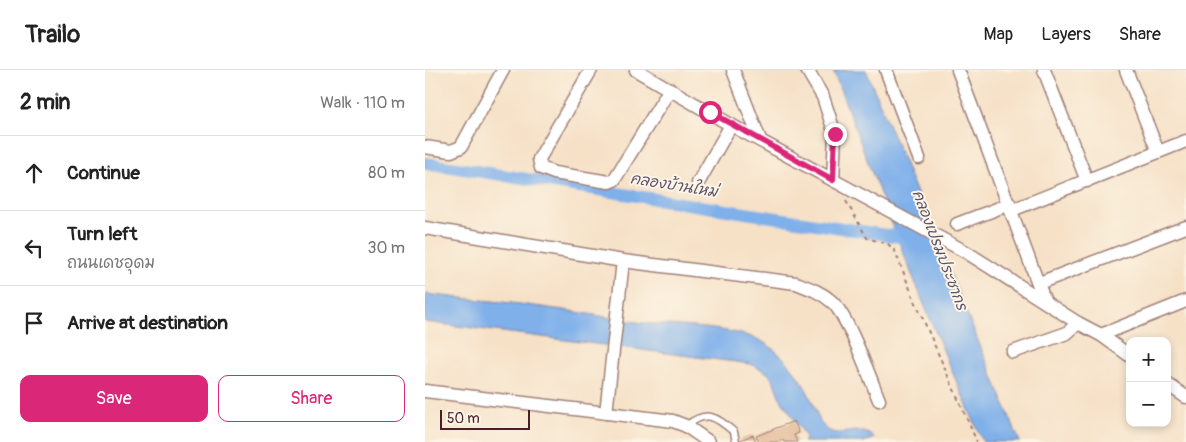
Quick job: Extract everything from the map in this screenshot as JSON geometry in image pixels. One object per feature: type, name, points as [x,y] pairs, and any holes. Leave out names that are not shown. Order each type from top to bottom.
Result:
[{"type":"street","points":[[425,147],[451,151],[461,147],[503,70]]},
{"type":"street","points":[[591,70],[539,159],[541,168],[554,173],[609,182],[614,180],[670,89]]},
{"type":"street","points":[[636,70],[731,125],[966,252],[1078,323],[1101,335],[1126,353]]},
{"type":"street","points":[[733,70],[760,140]]},
{"type":"street","points":[[807,70],[823,97],[835,134],[833,180]]},
{"type":"street","points":[[886,70],[919,158]]},
{"type":"street","points":[[958,70],[1011,207],[1045,302]]},
{"type":"street","points":[[1044,70],[1087,180]]},
{"type":"street","points":[[1125,70],[1158,152]]},
{"type":"street","points":[[698,183],[731,125]]},
{"type":"street","points":[[957,224],[1087,180],[1186,141]]},
{"type":"street","points":[[1039,283],[1186,227]]},
{"type":"street","points":[[425,228],[623,261],[796,283],[815,290],[833,302],[844,318],[879,400]]},
{"type":"street","points":[[606,413],[623,261]]},
{"type":"street","points":[[1101,335],[1186,301]]},
{"type":"street","points":[[1013,352],[1067,334],[1078,323]]},
{"type":"street","points":[[1171,387],[1186,397]]},
{"type":"street","points":[[425,391],[673,421],[686,426],[709,442]]},
{"type":"lane","points":[[686,426],[694,420],[705,416],[717,418],[734,432],[736,442]]},
{"type":"path","points":[[856,219],[867,238],[888,244],[895,252],[977,442]]},
{"type":"water","name":"คลองเปรมประชากร","points":[[833,70],[866,70],[1020,442],[983,442],[905,257]]},
{"type":"water","points":[[425,294],[567,310],[643,323],[708,328],[742,334],[768,345],[788,363],[804,385],[820,421],[828,430],[839,433],[862,432],[875,438],[863,442],[803,442],[806,437],[779,396],[774,382],[768,373],[751,364],[425,322]]},
{"type":"building","points":[[794,421],[799,433],[794,435],[797,442],[784,442],[783,440],[759,442],[756,436]]},
{"type":"building","points":[[753,435],[756,442],[741,442],[740,440]]},
{"type":"waterway","name":"คลองบ้านใหม่","points":[[425,163],[912,239]]},
{"type":"route","points":[[710,112],[833,180],[835,134]]}]
